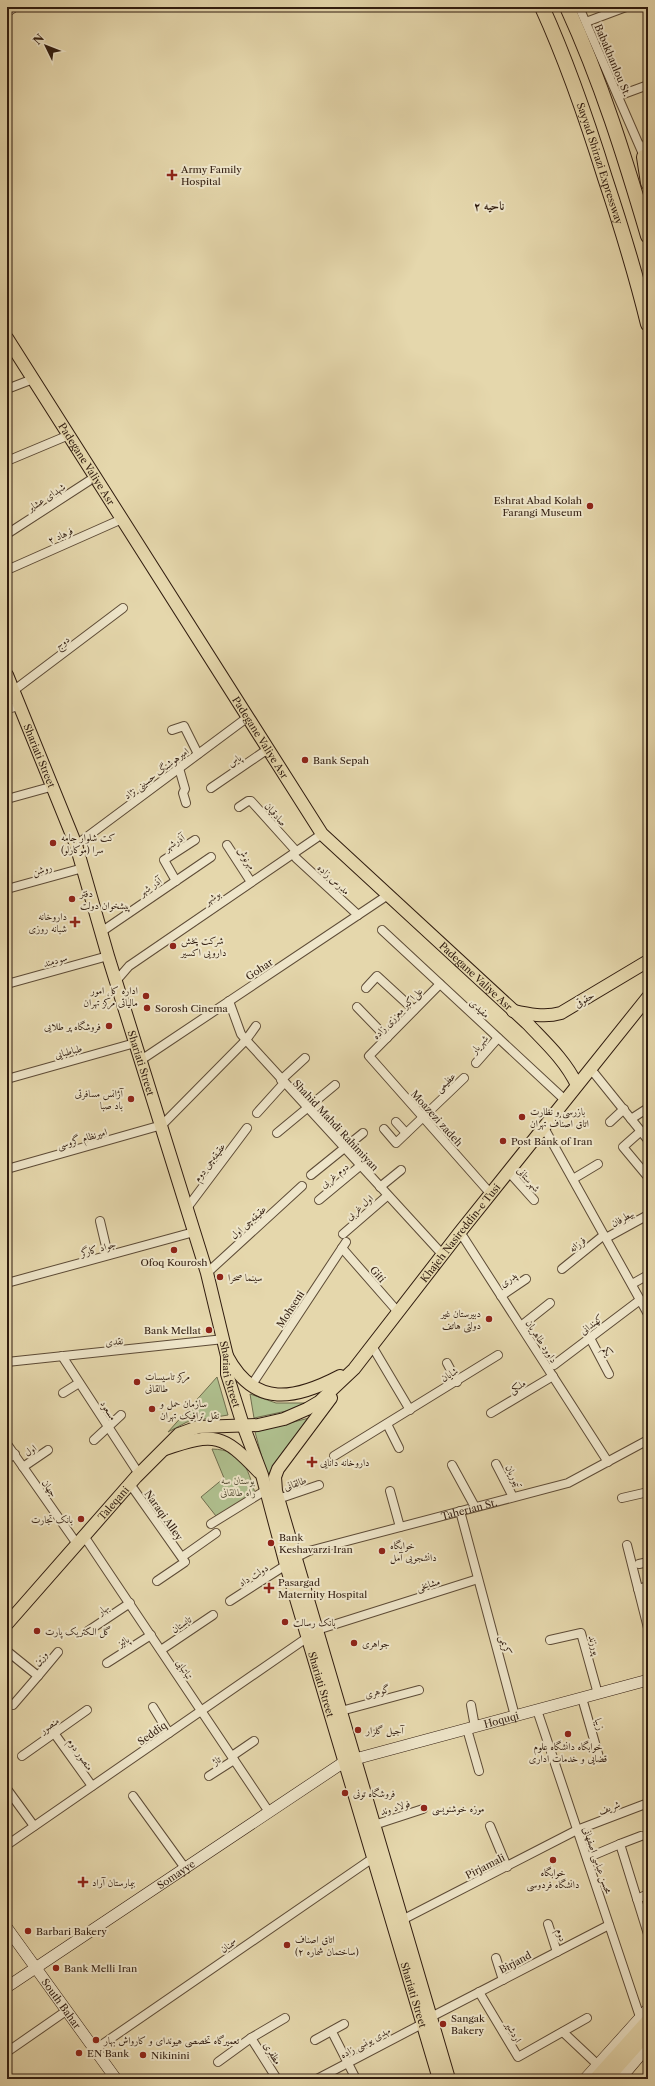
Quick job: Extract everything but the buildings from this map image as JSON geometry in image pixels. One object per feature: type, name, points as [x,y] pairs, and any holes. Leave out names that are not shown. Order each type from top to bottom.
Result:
[{"type":"highway","name":"Sayyad Shirazi Expressway","points":[[542,7],[558,41],[581,102],[616,212],[648,324]]},
{"type":"highway","points":[[567,7],[580,35],[603,95],[648,236]]},
{"type":"highway","points":[[647,152],[648,183]]},
{"type":"main road","points":[[7,11],[13,7]]},
{"type":"main road","name":"Padegane Valiye Asr","points":[[7,338],[11,351],[33,379],[322,834],[560,1056],[570,1070],[577,1085]]},
{"type":"main road","name":"Shariati Street","points":[[7,675],[54,786],[76,844],[108,956],[207,1273],[224,1339],[227,1356],[227,1374],[243,1426],[262,1475],[291,1562],[350,1760],[374,1825],[402,1920],[439,2079]]},
{"type":"main road","name":"حقوقی","points":[[513,1011],[541,1016],[552,1016],[561,1013],[648,961]]},
{"type":"main road","name":"Khajeh Nasireddin-e Tusi","points":[[243,1426],[271,1423],[307,1409],[324,1398],[354,1369],[508,1170],[648,997]]},
{"type":"main road","points":[[227,1356],[241,1376],[251,1386],[266,1393],[291,1395],[315,1389],[354,1369]]},
{"type":"main road","name":"Shariati Street","points":[[291,1562],[275,1484],[278,1469],[354,1369]]},
{"type":"main road","name":"Taleqani","points":[[7,1624],[139,1474],[179,1434],[192,1428],[243,1426]]},
{"type":"main road","points":[[162,1450],[191,1440],[204,1438],[223,1441],[240,1452],[262,1475]]},
{"type":"main road","name":"Shariati Street","points":[[312,1633],[341,1711],[350,1760],[373,1858],[426,2020],[449,2079]]},
{"type":"main road","name":"Hoquqi","points":[[350,1760],[648,1680]]},
{"type":"main road","name":"Somayye","points":[[7,1987],[269,1812],[350,1760]]},
{"type":"main road","name":"South Bahar","points":[[7,1928],[116,2079]]},
{"type":"main road","points":[[595,2079],[644,2018],[648,2009]]},
{"type":"main road","points":[[585,2079],[644,2018]]},
{"type":"main road","points":[[607,2079],[648,2032]]},
{"type":"main road","points":[[620,2079],[648,2046]]},
{"type":"street","name":"Babakhanlou St.","points":[[579,7],[618,96],[647,152]]},
{"type":"street","points":[[586,22],[626,7]]},
{"type":"street","points":[[618,96],[648,85]]},
{"type":"street","points":[[7,389],[33,379]]},
{"type":"street","points":[[7,461],[69,435]]},
{"type":"street","name":"شهدای عشایر","points":[[7,534],[95,477]]},
{"type":"street","name":"فرهاد ۲","points":[[7,570],[122,519]]},
{"type":"street","name":"دوج","points":[[13,691],[123,608]]},
{"type":"street","points":[[7,709],[19,706]]},
{"type":"street","name":"امیرهوشنگ حسینی نژاد","points":[[76,844],[248,717]]},
{"type":"street","points":[[172,730],[184,726],[198,754]]},
{"type":"street","name":"پاس","points":[[211,788],[268,749]]},
{"type":"street","points":[[179,768],[185,788],[183,793],[186,803]]},
{"type":"street","points":[[7,799],[54,786]]},
{"type":"street","name":"صادقیان","points":[[239,807],[248,801],[251,801],[295,855]]},
{"type":"street","name":"بوشهر","points":[[116,981],[129,966],[251,882],[295,855],[322,834]]},
{"type":"street","name":"آذرشهر","points":[[176,881],[164,860],[195,840]]},
{"type":"street","name":"مهرنوش","points":[[227,844],[251,882]]},
{"type":"street","name":"مدرس زاده","points":[[295,855],[358,915]]},
{"type":"street","name":"آذر شهر","points":[[101,932],[211,857]]},
{"type":"street","name":"روشن","points":[[7,889],[83,868]]},
{"type":"street","name":"Gohar","points":[[141,1060],[388,895]]},
{"type":"street","name":"مفیدی","points":[[382,930],[565,1100]]},
{"type":"street","name":"سودمند","points":[[7,984],[108,956]]},
{"type":"street","points":[[366,988],[377,976],[414,1010]]},
{"type":"street","name":"علی‌اکبر معززی زاده","points":[[369,1056],[440,984]]},
{"type":"street","name":"Shahid Mahdi Rahimiyan","points":[[229,1001],[241,1034],[246,1040],[387,1196],[442,1254]]},
{"type":"street","points":[[357,1007],[387,1038]]},
{"type":"street","points":[[162,1125],[246,1040],[256,1026]]},
{"type":"street","name":"شهریار","points":[[476,1063],[498,1038]]},
{"type":"street","name":"طباطبایی","points":[[7,1079],[135,1043]]},
{"type":"street","name":"Moazezi zadeh","points":[[369,1056],[490,1193]]},
{"type":"street","points":[[257,1113],[282,1081],[306,1058]]},
{"type":"street","points":[[590,1068],[648,1140]]},
{"type":"street","name":"عظیمی","points":[[406,1133],[464,1078]]},
{"type":"street","points":[[277,1133],[308,1109],[335,1085]]},
{"type":"street","points":[[631,1119],[648,1108]]},
{"type":"street","points":[[610,1122],[624,1109]]},
{"type":"street","points":[[384,1129],[396,1143],[406,1133],[396,1122]]},
{"type":"street","name":"امیرنظام گروسی","points":[[7,1169],[162,1125]]},
{"type":"street","points":[[544,1126],[648,1314]]},
{"type":"street","name":"عقیقه‌چی دوم","points":[[187,1208],[248,1128]]},
{"type":"street","points":[[641,1131],[623,1147],[648,1177]]},
{"type":"street","points":[[311,1175],[363,1133]]},
{"type":"street","points":[[573,1179],[598,1164]]},
{"type":"street","name":"دوم غربی","points":[[319,1200],[360,1166]]},
{"type":"street","points":[[380,1187],[401,1170]]},
{"type":"street","name":"شهرستانی","points":[[508,1170],[534,1200]]},
{"type":"street","name":"عقیقه‌چی اول","points":[[207,1273],[302,1186]]},
{"type":"street","name":"اول غربی","points":[[343,1234],[387,1196]]},
{"type":"street","name":"بیطرفان","points":[[605,1236],[648,1215]]},
{"type":"street","points":[[100,1221],[108,1255]]},
{"type":"street","name":"جواد کارگر","points":[[7,1283],[194,1232]]},
{"type":"street","name":"داوود طاهریان","points":[[460,1232],[608,1462]]},
{"type":"street","name":"فرزانه","points":[[562,1268],[605,1236]]},
{"type":"street","name":"Giti","points":[[344,1245],[398,1312]]},
{"type":"street","name":"Mohseni","points":[[251,1386],[344,1245]]},
{"type":"street","points":[[632,1284],[648,1275]]},
{"type":"street","name":"پدری","points":[[501,1296],[526,1279]]},
{"type":"street","name":"کهندانی","points":[[554,1365],[640,1300]]},
{"type":"street","points":[[521,1326],[550,1303]]},
{"type":"street","name":"یکم","points":[[590,1338],[609,1374]]},
{"type":"street","name":"نقدی","points":[[7,1362],[224,1339]]},
{"type":"street","points":[[372,1346],[410,1410]]},
{"type":"street","name":"شایان","points":[[334,1456],[498,1355]]},
{"type":"street","name":"مسعود","points":[[62,1356],[139,1474]]},
{"type":"street","points":[[447,1363],[456,1382]]},
{"type":"street","name":"ملکی","points":[[491,1413],[553,1376]]},
{"type":"street","points":[[63,1393],[79,1383]]},
{"type":"street","points":[[94,1440],[121,1415]]},
{"type":"street","points":[[387,1424],[398,1448]]},
{"type":"street","name":"Taherian St.","points":[[291,1562],[309,1551],[568,1482],[648,1440]]},
{"type":"street","name":"جهان","points":[[7,1444],[23,1467],[81,1540]]},
{"type":"street","name":"اول","points":[[23,1467],[48,1450]]},
{"type":"street","points":[[7,1459],[14,1454]]},
{"type":"street","name":"تیموریان","points":[[496,1464],[513,1497]]},
{"type":"street","points":[[452,1465],[474,1507]]},
{"type":"street","name":"Naraqi Alley","points":[[130,1484],[182,1557]]},
{"type":"street","name":"طالقانی","points":[[278,1499],[319,1485]]},
{"type":"street","points":[[211,1524],[266,1490]]},
{"type":"street","points":[[390,1491],[400,1527]]},
{"type":"street","points":[[622,1498],[648,1492]]},
{"type":"street","points":[[460,1511],[478,1579]]},
{"type":"street","points":[[157,1581],[185,1562],[182,1557],[216,1532]]},
{"type":"street","name":"تباتبایی","points":[[81,1540],[130,1604],[269,1812]]},
{"type":"street","points":[[627,1545],[648,1628]]},
{"type":"street","name":"دولت داد","points":[[230,1601],[291,1562]]},
{"type":"street","points":[[639,1564],[648,1562]]},
{"type":"street","name":"مشایخی","points":[[312,1633],[478,1579]]},
{"type":"street","name":"کریمی","points":[[478,1579],[515,1716]]},
{"type":"street","points":[[638,1589],[648,1586]]},
{"type":"street","name":"بهار","points":[[88,1631],[130,1604]]},
{"type":"street","name":"تابستان","points":[[160,1650],[213,1615]]},
{"type":"street","name":"Seddiq","points":[[7,1845],[312,1633]]},
{"type":"street","name":"پورزند","points":[[550,1640],[581,1633],[598,1694]]},
{"type":"street","name":"پائیز","points":[[107,1663],[151,1635]]},
{"type":"street","name":"وزین","points":[[7,1650],[38,1676]]},
{"type":"street","name":"وزین","points":[[13,1705],[58,1652]]},
{"type":"street","name":"گوهری","points":[[341,1711],[419,1690]]},
{"type":"street","name":"زیبا","points":[[582,1698],[599,1757]]},
{"type":"street","points":[[471,1705],[471,1728],[479,1771]]},
{"type":"street","points":[[153,1707],[169,1733]]},
{"type":"street","name":"منصور","points":[[22,1756],[87,1710]]},
{"type":"street","name":"محسن عباسی اصفهانی","points":[[537,1710],[609,1925],[644,2018]]},
{"type":"street","name":"منصور دوم","points":[[54,1733],[92,1786]]},
{"type":"street","name":"تاژ","points":[[209,1776],[254,1741]]},
{"type":"street","points":[[7,1789],[34,1826]]},
{"type":"street","points":[[133,1796],[185,1868]]},
{"type":"street","name":"شریف","points":[[577,1830],[648,1803]]},
{"type":"street","name":"فولاد وند","points":[[374,1825],[423,1809]]},
{"type":"street","points":[[490,1826],[507,1867]]},
{"type":"street","name":"Pirjamali","points":[[402,1920],[577,1830]]},
{"type":"street","points":[[587,1858],[641,1836]]},
{"type":"street","points":[[620,1844],[648,1934]]},
{"type":"street","name":"سمنان","points":[[94,2050],[373,1858]]},
{"type":"street","points":[[637,1899],[648,1894]]},
{"type":"street","name":"دوم","points":[[548,1924],[557,1952]]},
{"type":"street","name":"Birjand","points":[[426,2020],[609,1925]]},
{"type":"street","points":[[496,1958],[503,1980]]},
{"type":"street","name":"اردشیر","points":[[480,1992],[518,2057],[587,2018]]},
{"type":"street","points":[[7,2052],[66,2011]]},
{"type":"street","points":[[218,2062],[251,2038],[285,2018]]},
{"type":"street","name":"مهدی یونسی زاده","points":[[318,2079],[426,2020]]},
{"type":"street","points":[[315,2040],[332,2032],[344,2024]]},
{"type":"street","points":[[332,2032],[356,2079]]},
{"type":"street","points":[[563,2032],[598,2065]]},
{"type":"street","name":"مظفری","points":[[251,2038],[278,2079]]},
{"type":"green space","points":[[217,1377],[228,1415],[187,1422],[168,1432]]},
{"type":"green space","points":[[250,1394],[276,1403],[307,1403],[291,1410],[254,1418]]},
{"type":"green space","points":[[309,1418],[267,1476],[255,1432]]},
{"type":"green space","name":"بوستان سه راه طالقانی","points":[[212,1449],[231,1453],[242,1462],[249,1475],[255,1493],[216,1516],[201,1497],[224,1478]]},
{"type":"place","name":"Army Family Hospital","points":[[172,175]]},
{"type":"place","name":"Eshrat Abad Kolah Farangi Museum","points":[[590,506]]},
{"type":"place","name":"Bank Sepah","points":[[305,760]]},
{"type":"place","name":"کت شلوار جامه سرا (موکارلو)","points":[[53,843]]},
{"type":"place","name":"دفتر پیشخوان دولت","points":[[72,899]]},
{"type":"place","name":"داروخانه شبانه روزی","points":[[75,922]]},
{"type":"place","name":"شرکت پخش دارویی اکسیر","points":[[173,946]]},
{"type":"place","name":"اداره کل امور مالیاتی مرکز تهران","points":[[146,996]]},
{"type":"place","name":"Sorosh Cinema","points":[[147,1008]]},
{"type":"place","name":"فروشگاه پر طلایی","points":[[109,1026]]},
{"type":"place","name":"آژانس مسافرتی باد صبا","points":[[131,1099]]},
{"type":"place","name":"بازرسی و نظارت اتاق اصناف تهران","points":[[522,1117]]},
{"type":"place","name":"Post Bank of Iran","points":[[503,1141]]},
{"type":"place","name":"Ofoq Kourosh","points":[[174,1250]]},
{"type":"place","name":"سینما صحرا","points":[[220,1277]]},
{"type":"place","name":"دبیرستان غیر دولتی هاتف","points":[[489,1319]]},
{"type":"place","name":"Bank Mellat","points":[[209,1330]]},
{"type":"place","name":"مرکز تاسیسات طالقانی","points":[[137,1382]]},
{"type":"place","name":"سازمان حمل و نقل ترافیک تهران","points":[[152,1409]]},
{"type":"place","name":"داروخانه دانایی","points":[[312,1462]]},
{"type":"place","name":"بانک تجارت","points":[[81,1519]]},
{"type":"place","name":"Bank Keshavarzi Iran","points":[[271,1543]]},
{"type":"place","name":"خوابگاه دانشجویی آمل","points":[[382,1551]]},
{"type":"place","name":"Pasargad Maternity Hospital","points":[[269,1588]]},
{"type":"place","name":"بانک رسالت","points":[[285,1622]]},
{"type":"place","name":"گل الکتریک پارت","points":[[37,1631]]},
{"type":"place","name":"جواهری","points":[[354,1643]]},
{"type":"place","name":"آجیل گلزار","points":[[358,1730]]},
{"type":"place","name":"خوابگاه دانشگاه علوم قضایی و خدمات اداری","points":[[568,1734]]},
{"type":"place","name":"فروشگاه تونی","points":[[345,1793]]},
{"type":"place","name":"موزه خوشنویسی","points":[[424,1808]]},
{"type":"place","name":"خوابگاه دانشگاه فردوسی","points":[[553,1860]]},
{"type":"place","name":"بیمارستان آراد","points":[[83,1882]]},
{"type":"place","name":"Barbari Bakery","points":[[28,1931]]},
{"type":"place","name":"اتاق اصناف (ساختمان شماره ۲)","points":[[287,1945]]},
{"type":"place","name":"Bank Melli Iran","points":[[56,1968]]},
{"type":"place","name":"Sangak Bakery","points":[[443,2024]]},
{"type":"place","name":"تعمیرگاه تخصصی هیوندای و کارواش بهار","points":[[96,2040]]},
{"type":"place","name":"EN Bank","points":[[79,2053]]},
{"type":"place","name":"Nikinini","points":[[143,2055]]},
{"type":"district","name":"ناحیه ۲","points":[[489,206]]}]
